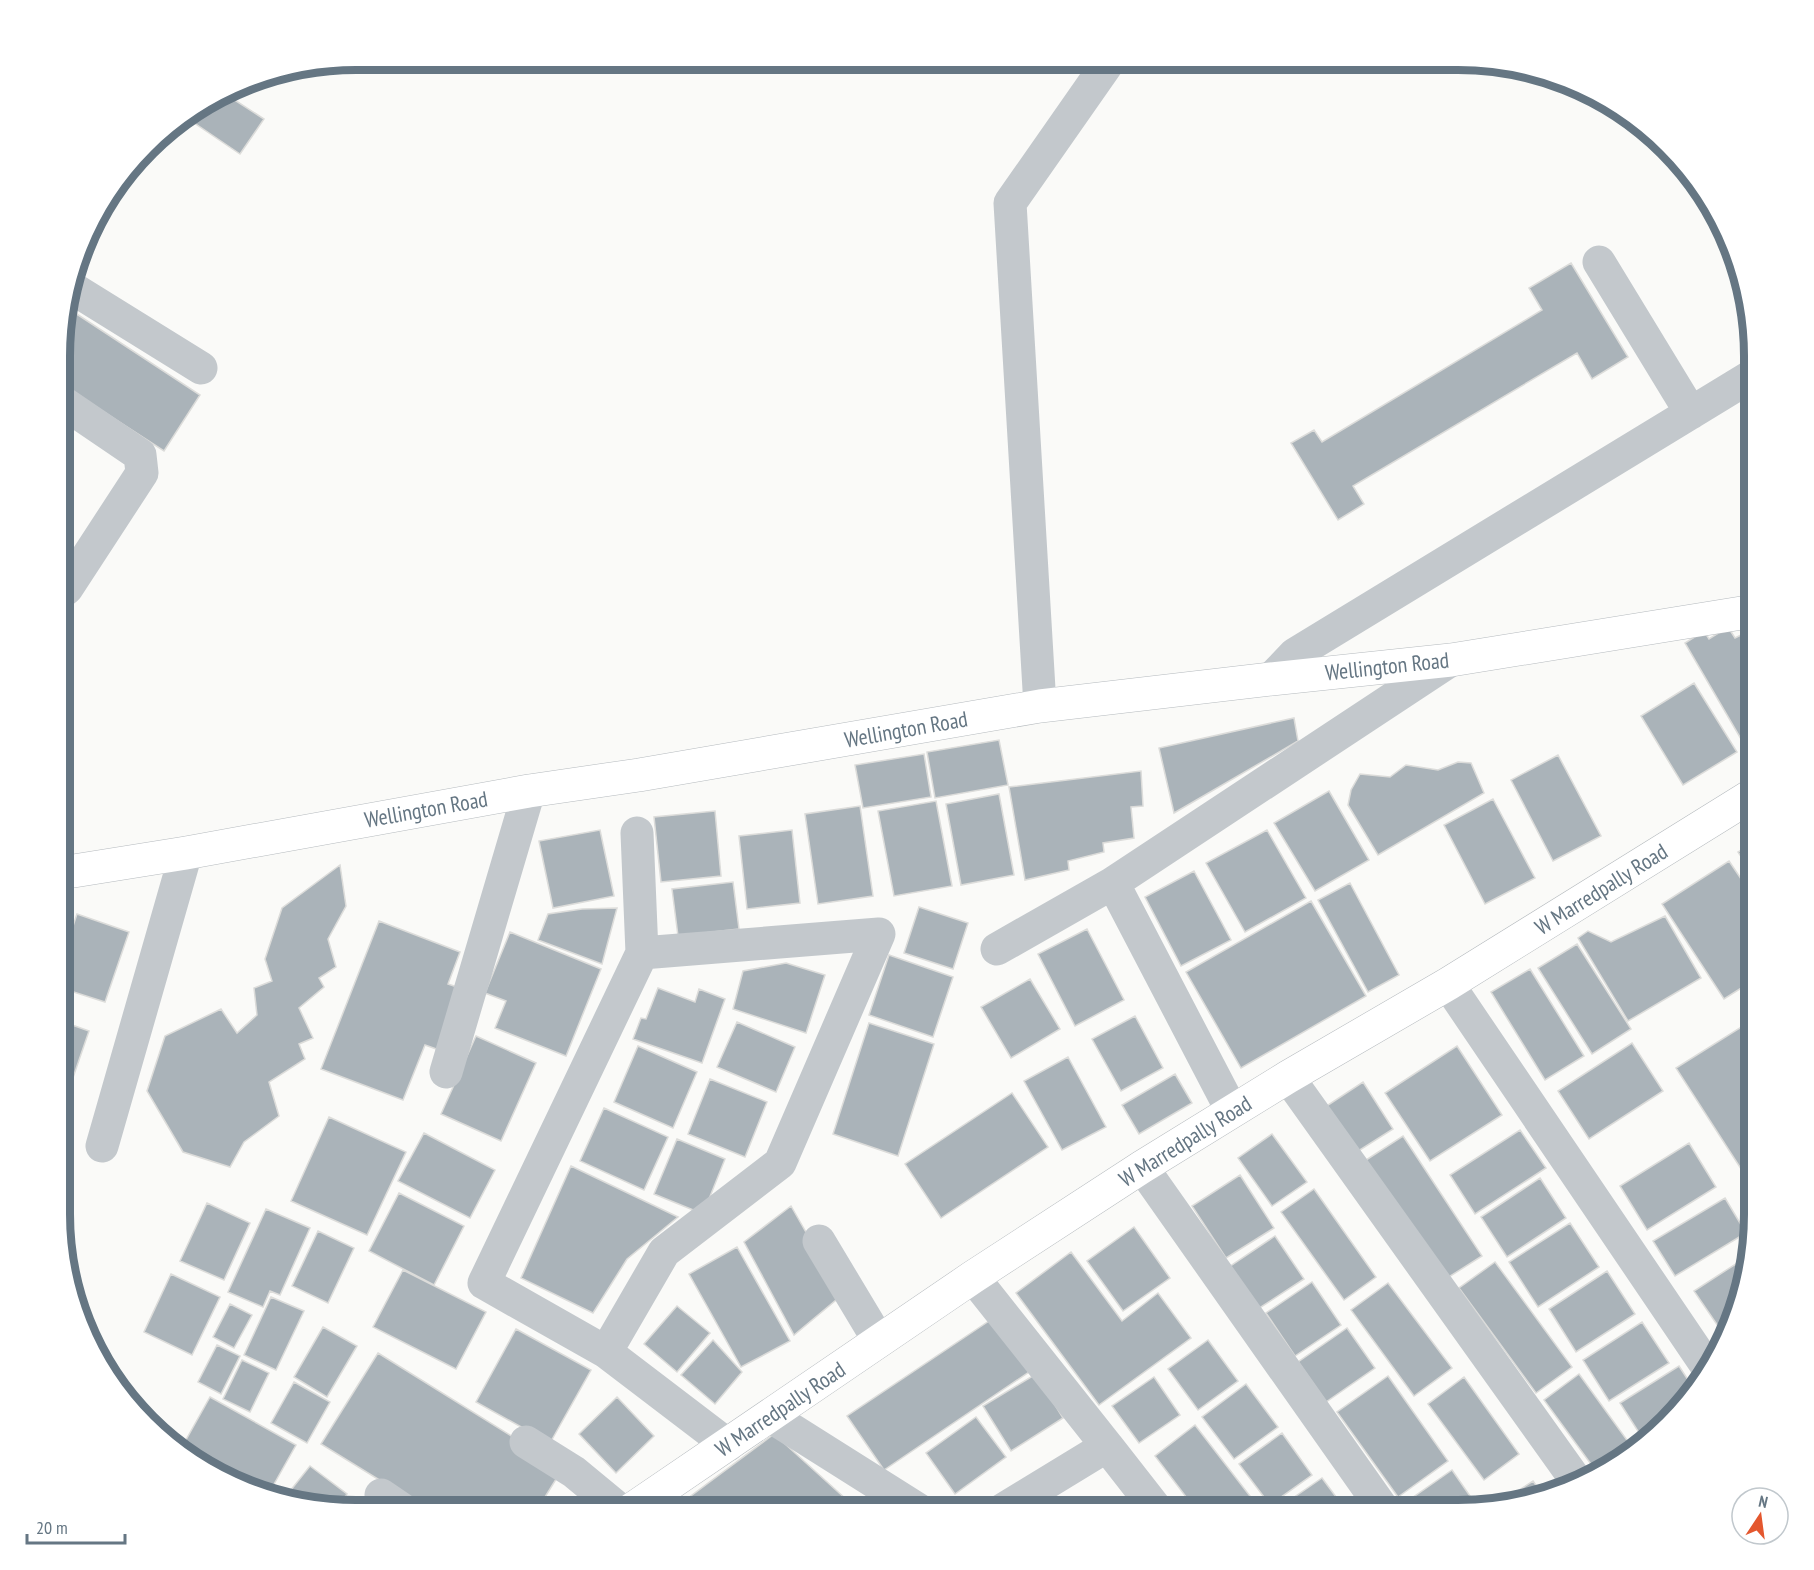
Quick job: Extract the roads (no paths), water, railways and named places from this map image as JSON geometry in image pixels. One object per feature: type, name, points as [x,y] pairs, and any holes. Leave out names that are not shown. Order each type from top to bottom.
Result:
[{"type":"main road","name":"Wellington Road","points":[[70,872],[529,791],[651,773],[1040,706],[1451,660],[1744,613]]},
{"type":"main road","name":"W Marredpally Road","points":[[646,1500],[973,1277],[1142,1167],[1288,1077],[1448,984],[1744,800]]},
{"type":"street","points":[[1040,706],[1010,202],[1103,70]]},
{"type":"street","points":[[1599,262],[1691,413]]},
{"type":"street","points":[[78,292],[201,368]]},
{"type":"street","points":[[1271,679],[1295,654],[1744,381]]},
{"type":"street","points":[[70,407],[140,455],[142,473],[70,583]]},
{"type":"street","points":[[997,949],[1113,883],[1451,660]]},
{"type":"street","points":[[446,1072],[529,791]]},
{"type":"street","points":[[637,833],[642,953],[484,1283],[606,1352],[728,1445]]},
{"type":"street","points":[[102,1146],[186,853]]},
{"type":"street","points":[[1113,883],[1232,1111]]},
{"type":"street","points":[[606,1352],[664,1252],[780,1163],[879,934],[642,953]]},
{"type":"street","points":[[1448,984],[1703,1360]]},
{"type":"street","points":[[1288,1077],[1573,1475]]},
{"type":"street","points":[[1142,1167],[1377,1500]]},
{"type":"street","points":[[819,1241],[879,1341]]},
{"type":"street","points":[[973,1277],[1149,1500]]},
{"type":"street","points":[[770,1416],[903,1500]]},
{"type":"street","points":[[526,1442],[574,1472],[608,1500]]},
{"type":"street","points":[[1018,1500],[1107,1446]]}]
